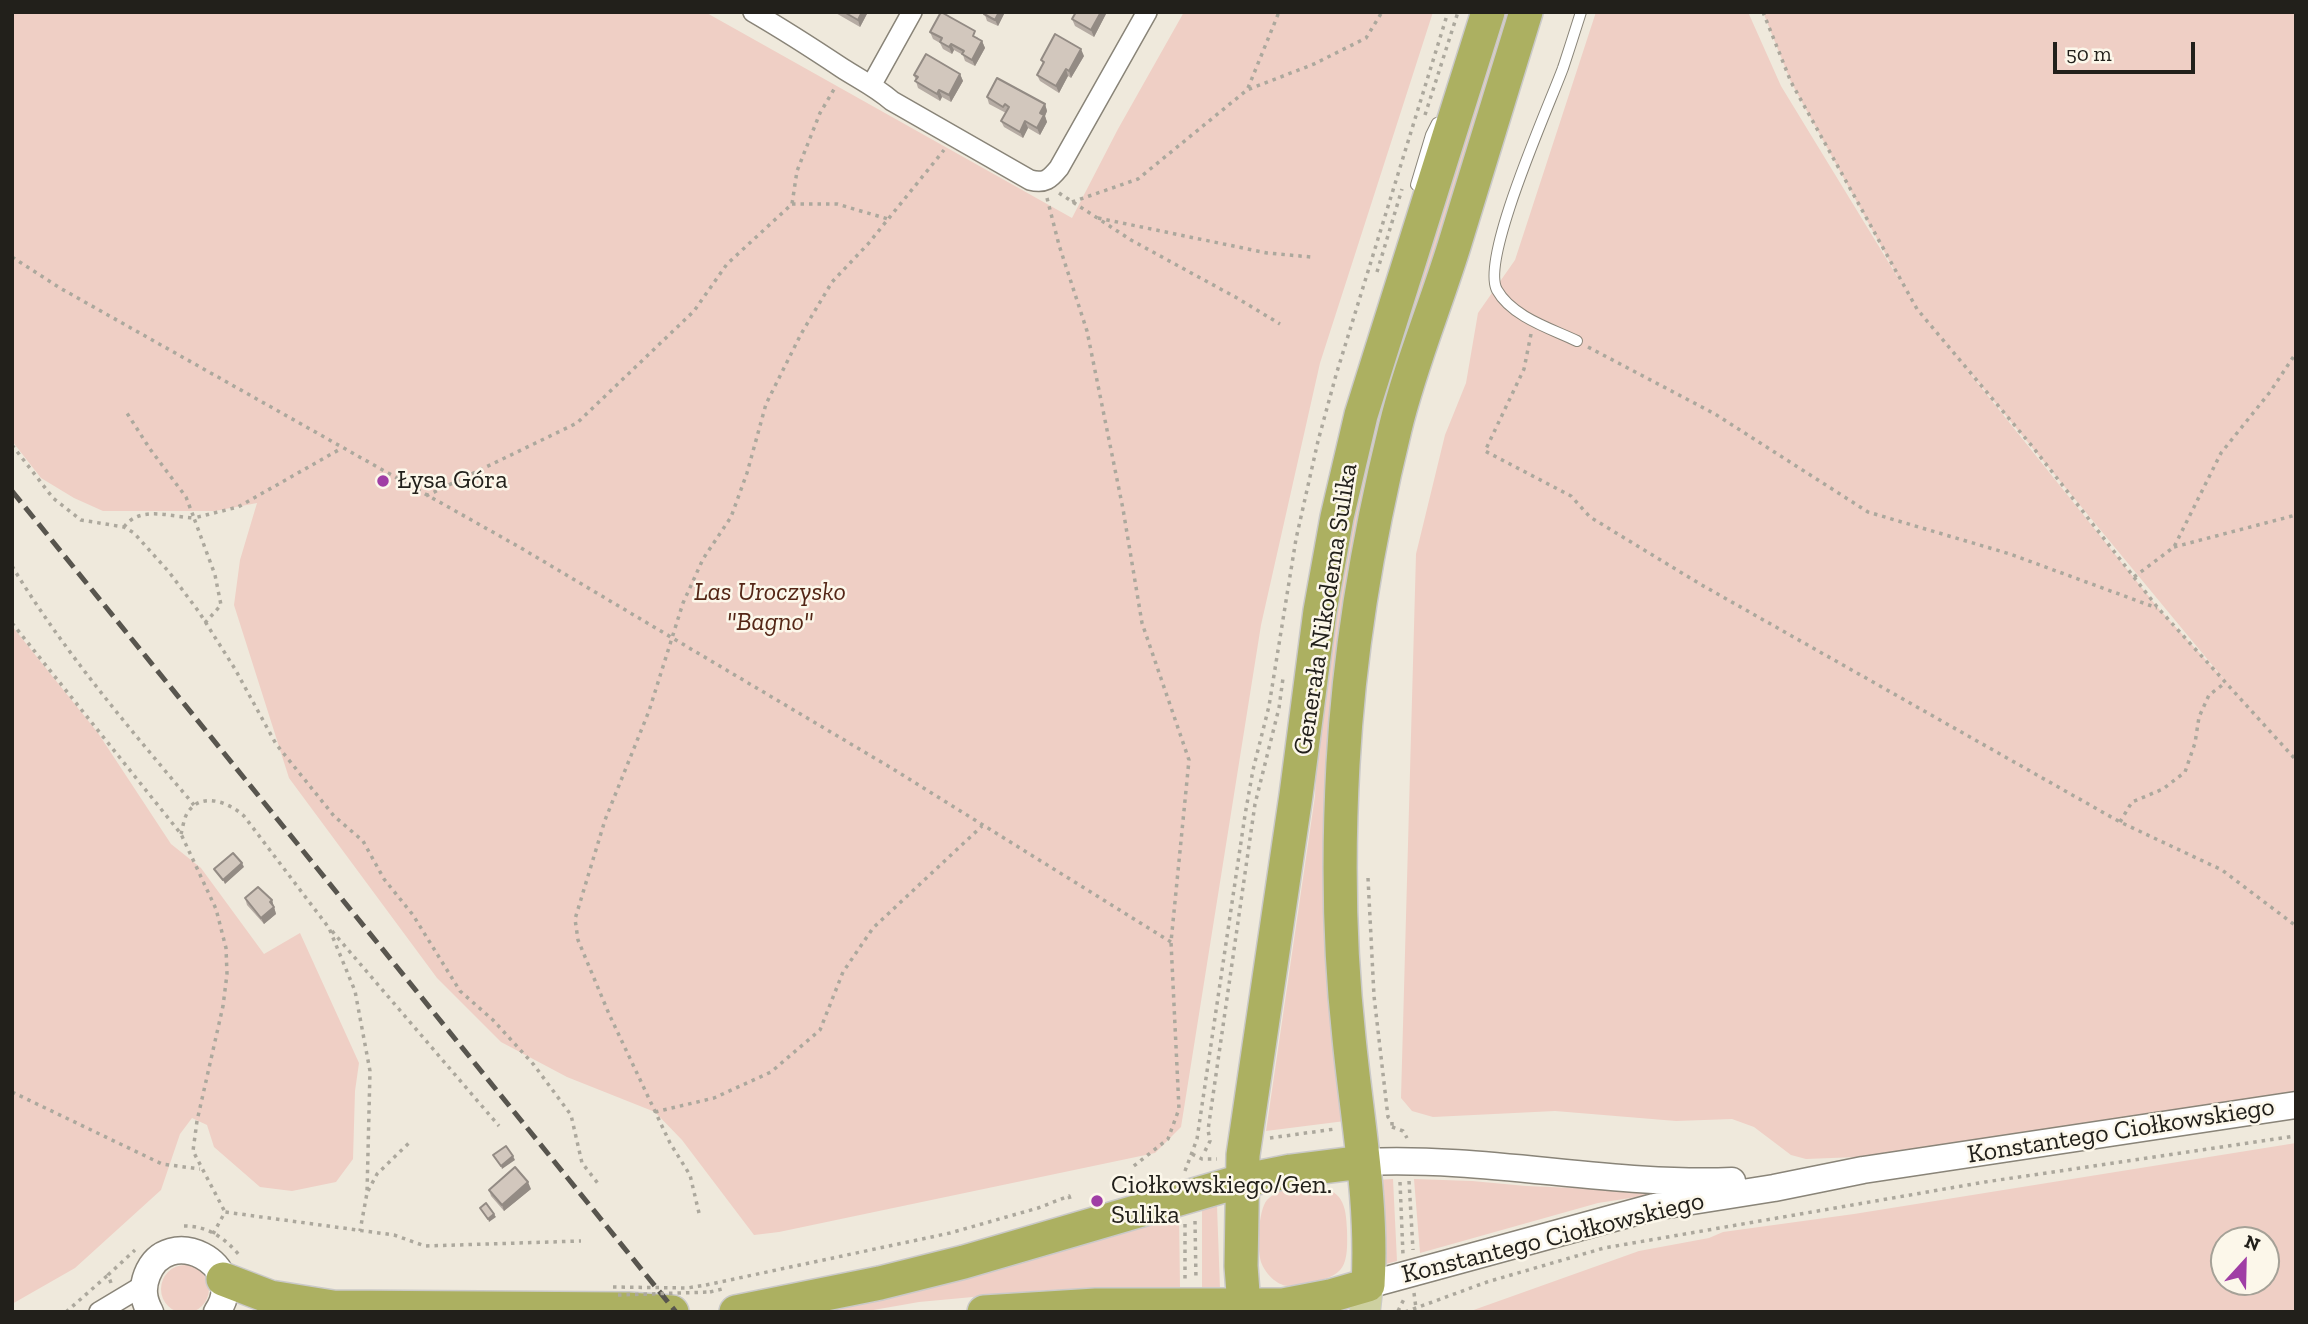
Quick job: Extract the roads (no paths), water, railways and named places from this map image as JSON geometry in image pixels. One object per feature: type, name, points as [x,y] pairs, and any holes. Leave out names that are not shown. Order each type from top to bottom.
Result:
[{"type":"highway","name":"Generała Nikodema Sulika","points":[[1366,1298],[1369,1229],[1341,960],[1343,764],[1350,681],[1361,597],[1395,426],[1455,244],[1526,12]]},
{"type":"highway","name":"Generała Nikodema Sulika","points":[[1244,1309],[1230,1170],[1328,564],[1361,415],[1483,27]]},
{"type":"highway","points":[[730,1300],[880,1283],[964,1262],[1230,1170],[1292,1171],[1363,1162]]},
{"type":"highway","points":[[222,1257],[270,1297],[333,1307],[620,1297],[672,1312]]},
{"type":"highway","points":[[984,1312],[1096,1305],[1244,1309],[1330,1296],[1366,1298]]},
{"type":"street","points":[[753,12],[804,41],[845,70],[872,84],[892,100],[954,137],[1030,180],[1043,182],[1049,180],[1059,168],[1147,12]]},
{"type":"street","points":[[872,84],[912,12]]},
{"type":"street","name":"Konstantego Ciołkowskiego","points":[[1363,1162],[1478,1164],[1622,1180],[1707,1182],[1773,1179],[1863,1170],[2296,1105]]},
{"type":"street","name":"Konstantego Ciołkowskiego","points":[[1366,1298],[1514,1243],[1654,1207],[1774,1188],[1863,1170]]},
{"type":"street","points":[[150,1312],[145,1300],[144,1285],[150,1267],[165,1254],[184,1250],[222,1257],[224,1293],[217,1312]]},
{"type":"street","points":[[99,1312],[144,1285]]},
{"type":"lane","points":[[1577,341],[1533,320],[1515,308],[1498,292],[1494,270],[1504,227],[1529,150],[1564,65],[1581,12]]},
{"type":"lane","points":[[1449,100],[1483,27]]},
{"type":"lane","points":[[1412,200],[1431,135],[1443,112]]},
{"type":"lane","points":[[1409,265],[1411,226]]},
{"type":"railway","points":[[12,491],[676,1312]]},
{"type":"place","name":"Łysa Góra","points":[[383,481]]},
{"type":"place","name":"Ciołkowskiego/Gen. Sulika","points":[[1097,1201]]},
{"type":"park label","name":"Las Uroczysko \"Bagno\"","points":[[770,608]]}]
